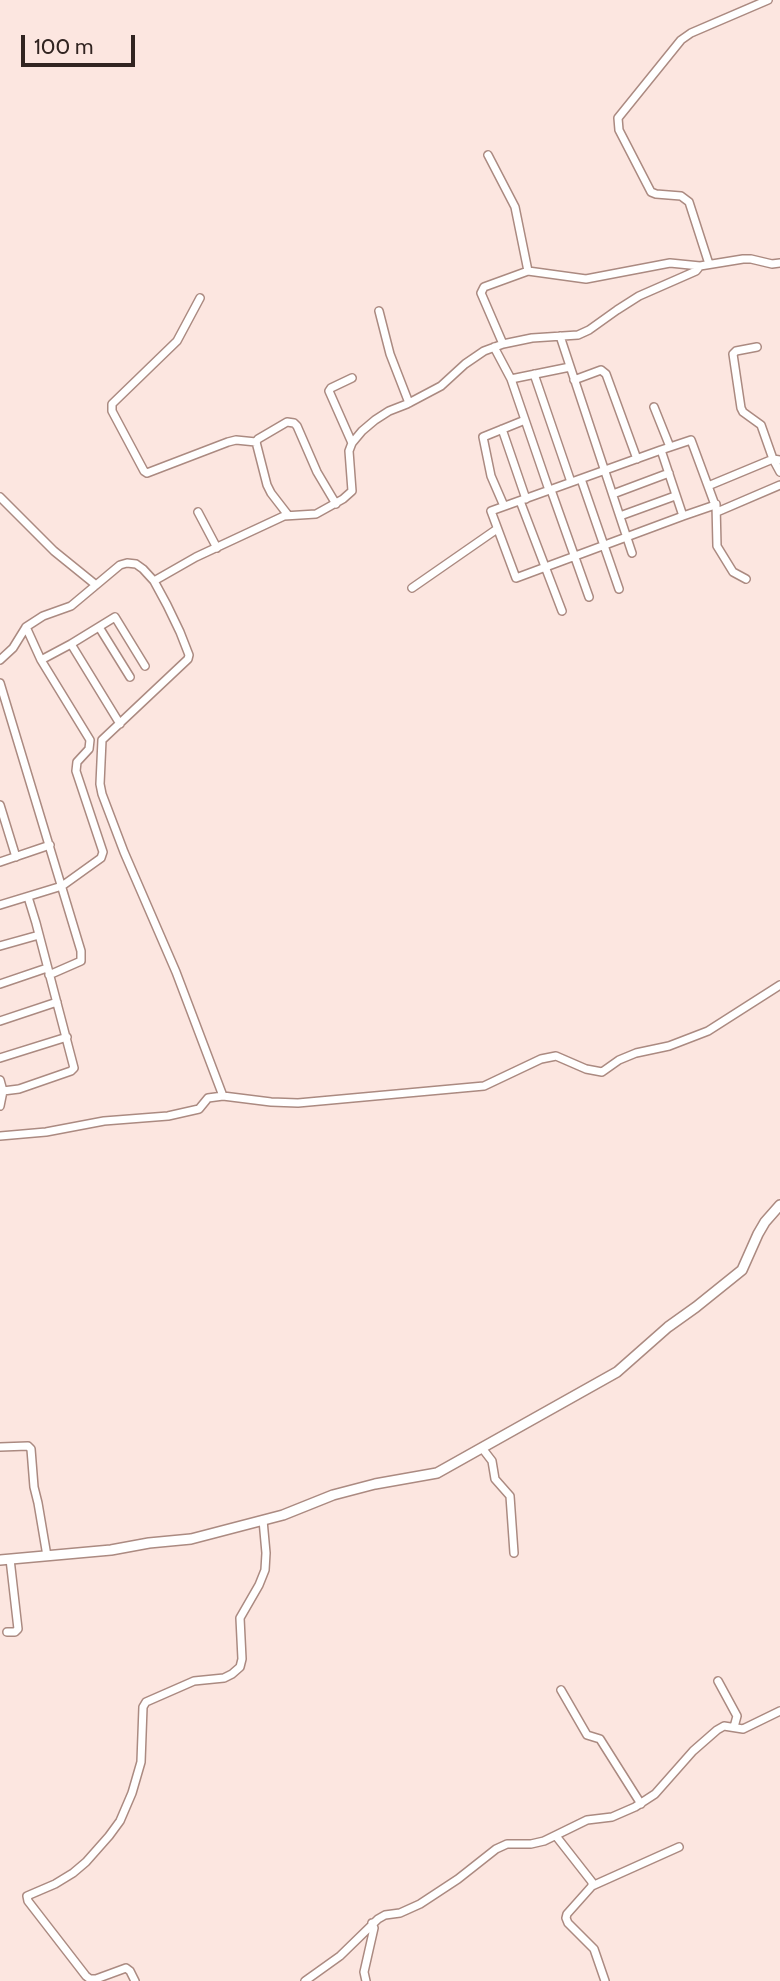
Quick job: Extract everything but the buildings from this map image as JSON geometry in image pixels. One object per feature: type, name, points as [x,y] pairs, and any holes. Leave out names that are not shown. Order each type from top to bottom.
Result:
[{"type":"street","points":[[705,265],[689,202],[681,196],[651,192],[619,130],[618,118],[681,40],[691,33],[768,0]]},
{"type":"street","points":[[488,155],[515,207],[528,271]]},
{"type":"street","points":[[589,597],[481,289],[528,271],[586,279],[670,263],[705,265],[751,259],[780,263]]},
{"type":"street","points":[[154,581],[195,557],[288,515],[307,516],[336,504],[352,491],[349,458],[352,443],[375,420],[442,386],[465,364],[484,351],[532,338],[579,335],[639,296],[705,265]]},
{"type":"street","points":[[200,298],[177,341],[112,404],[111,411],[147,473],[228,442],[256,442]]},
{"type":"street","points":[[379,311],[390,354],[409,403]]},
{"type":"street","points":[[560,336],[632,552]]},
{"type":"street","points":[[757,347],[736,351],[733,356],[741,410],[761,425],[780,472]]},
{"type":"street","points":[[511,379],[570,367]]},
{"type":"street","points":[[574,380],[601,370],[606,374],[637,459]]},
{"type":"street","points":[[534,374],[571,482]]},
{"type":"street","points":[[352,378],[329,391],[352,443]]},
{"type":"street","points":[[654,407],[670,447]]},
{"type":"street","points":[[504,506],[491,476],[482,439],[525,420]]},
{"type":"street","points":[[256,442],[288,422],[294,423],[317,472],[336,504]]},
{"type":"street","points":[[502,429],[545,568],[562,611]]},
{"type":"street","points":[[746,579],[733,572],[717,546],[716,508],[691,440],[491,512],[516,578],[683,516],[716,508],[780,485]]},
{"type":"street","points":[[256,442],[271,494],[288,515]]},
{"type":"street","points":[[661,450],[683,516]]},
{"type":"street","points":[[708,486],[776,460]]},
{"type":"street","points":[[613,494],[669,473]]},
{"type":"street","points":[[581,479],[619,589]]},
{"type":"street","points":[[620,516],[675,496]]},
{"type":"street","points":[[0,497],[54,551],[96,585]]},
{"type":"street","points":[[198,512],[217,548]]},
{"type":"street","points":[[412,588],[497,529]]},
{"type":"street","points":[[0,660],[13,649],[26,627],[43,616],[71,606],[115,569],[127,563],[136,564],[154,581],[180,632],[188,659],[102,740],[100,789],[176,972],[223,1096]]},
{"type":"street","points":[[41,660],[115,617],[145,666]]},
{"type":"street","points":[[0,905],[62,886],[101,858],[103,852],[76,771],[77,762],[89,749],[90,740],[41,660],[26,627]]},
{"type":"street","points":[[99,627],[130,677]]},
{"type":"street","points":[[71,644],[120,724]]},
{"type":"street","points":[[0,683],[82,959],[0,984]]},
{"type":"street","points":[[0,805],[1,816],[16,857]]},
{"type":"street","points":[[0,862],[50,845]]},
{"type":"street","points":[[3,1091],[19,1089],[74,1068],[28,897]]},
{"type":"street","points":[[0,946],[39,935]]},
{"type":"street","points":[[0,1136],[46,1132],[104,1121],[168,1116],[199,1109],[208,1098],[223,1096],[298,1103],[484,1086],[541,1059],[556,1056],[586,1069],[602,1072],[619,1060],[636,1053],[669,1046],[708,1031],[780,985]]},
{"type":"street","points":[[0,1021],[57,1002]]},
{"type":"street","points":[[0,1058],[67,1037]]},
{"type":"street","points":[[0,1080],[3,1091],[0,1106]]},
{"type":"street","points":[[7,1632],[15,1632],[18,1629],[5,1559],[111,1550],[139,1544],[191,1539],[283,1515],[333,1495],[437,1473],[617,1372],[668,1327],[736,1276],[746,1265],[765,1222],[780,1205]]},
{"type":"street","points":[[0,1447],[28,1446],[31,1449],[34,1487],[47,1556]]},
{"type":"street","points":[[482,1448],[492,1461],[495,1479],[510,1496],[514,1553]]},
{"type":"street","points":[[135,1981],[126,1968],[96,1979],[86,1976],[28,1902],[27,1896],[73,1873],[86,1862],[120,1821],[141,1762],[143,1707],[146,1702],[194,1681],[224,1678],[240,1667],[240,1618],[265,1570],[263,1520]]},
{"type":"street","points":[[718,1681],[737,1716],[734,1727]]},
{"type":"street","points":[[561,1690],[587,1735],[600,1739],[641,1804]]},
{"type":"street","points":[[305,1981],[340,1956],[372,1923],[385,1915],[400,1913],[420,1904],[496,1849],[508,1844],[544,1841],[579,1823],[612,1817],[641,1804],[655,1794],[693,1751],[717,1730],[724,1726],[743,1729],[780,1711]]},
{"type":"street","points":[[556,1836],[590,1878],[592,1886]]},
{"type":"street","points":[[605,1981],[594,1949],[568,1923],[567,1914],[592,1886],[679,1847]]},
{"type":"street","points":[[366,1981],[364,1975],[374,1928],[372,1923]]}]
